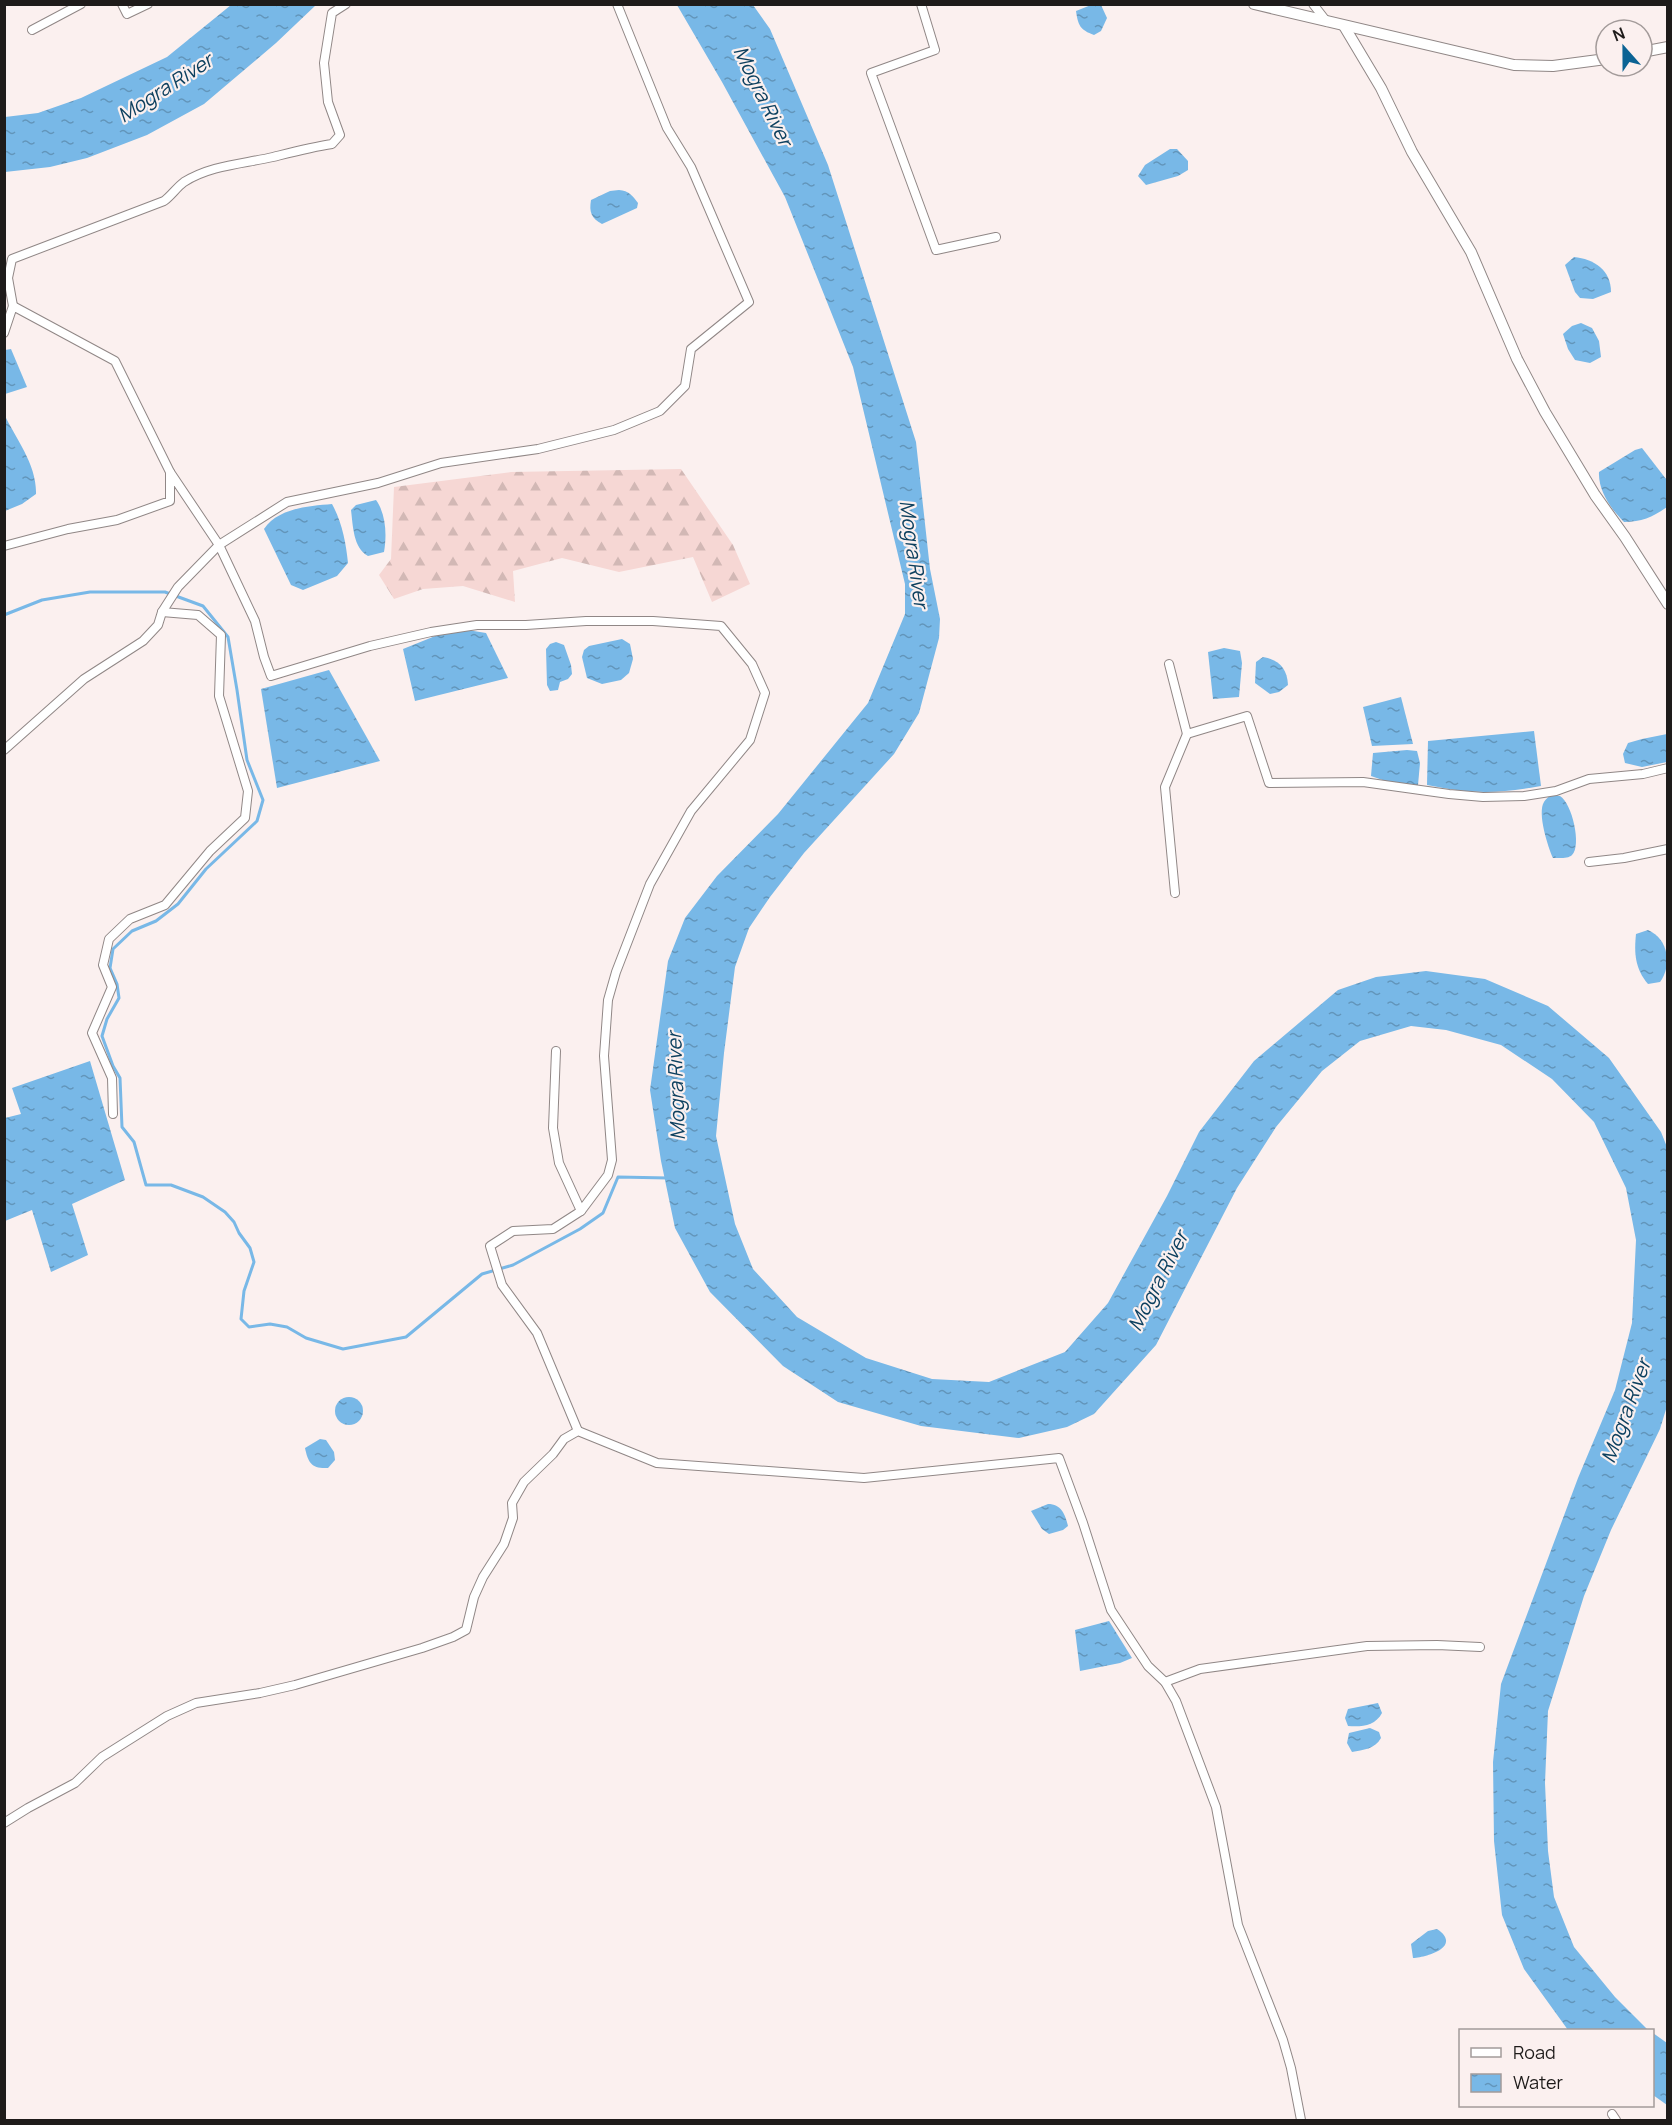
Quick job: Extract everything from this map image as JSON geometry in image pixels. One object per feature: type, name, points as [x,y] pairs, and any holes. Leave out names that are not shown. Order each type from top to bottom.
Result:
[{"type":"street","points":[[32,30],[81,4]]},
{"type":"street","points":[[122,4],[127,14],[148,4]]},
{"type":"street","points":[[4,333],[13,306],[8,278],[12,259],[164,201],[183,183],[200,174],[300,149],[332,144],[340,135],[328,102],[324,63],[332,13],[346,4]]},
{"type":"street","points":[[4,750],[84,679],[143,641],[158,625],[162,612],[178,587],[219,544],[286,502],[378,483],[441,463],[538,449],[614,430],[660,411],[685,386],[691,349],[749,302],[690,167],[667,128],[617,4]]},
{"type":"street","points":[[921,4],[935,50],[871,73],[936,250],[996,237]]},
{"type":"street","points":[[1254,4],[1344,27],[1514,65],[1553,66],[1594,61]]},
{"type":"street","points":[[1312,4],[1328,23]]},
{"type":"street","points":[[1344,27],[1381,88],[1412,152],[1471,252],[1517,359],[1545,412],[1595,495],[1668,604]]},
{"type":"street","points":[[13,306],[115,361],[170,472],[219,544],[255,621],[264,657],[272,676],[370,646],[431,632],[477,625],[586,621],[653,621],[721,626],[752,664],[765,693],[750,740],[691,811],[650,884],[616,972],[608,1000],[604,1056],[612,1160],[608,1175],[581,1211],[553,1229],[513,1231],[490,1246],[502,1285],[537,1333],[578,1431],[657,1464],[864,1479],[1059,1458],[1111,1610],[1148,1666],[1165,1682],[1176,1701],[1216,1807],[1238,1925],[1283,2040],[1301,2121]]},
{"type":"street","points":[[4,546],[68,529],[117,520],[171,501],[170,472]]},
{"type":"street","points":[[113,1114],[112,1078],[92,1033],[112,987],[103,965],[109,939],[130,919],[165,905],[210,851],[245,818],[248,791],[219,696],[222,634],[198,615],[162,612]]},
{"type":"street","points":[[1169,664],[1187,734],[1165,787],[1175,893]]},
{"type":"street","points":[[1187,734],[1247,716],[1269,783],[1363,782],[1483,797],[1524,796],[1556,791],[1589,779],[1643,774],[1668,768]]},
{"type":"street","points":[[1590,862],[1668,849]]},
{"type":"street","points":[[556,1052],[553,1128],[559,1164],[581,1211]]},
{"type":"street","points":[[4,1823],[75,1783],[102,1757],[167,1716],[196,1703],[295,1685],[422,1648],[466,1630],[474,1597],[483,1577],[504,1544],[513,1518],[512,1503],[524,1482],[553,1454],[564,1439],[578,1431]]},
{"type":"street","points":[[1165,1682],[1200,1670],[1366,1646],[1480,1647]]},
{"type":"green space","points":[[681,469],[733,545],[750,584],[712,602],[693,557],[619,572],[562,558],[513,571],[515,602],[463,586],[423,589],[394,599],[379,575],[391,559],[394,487],[511,472]]},
{"type":"water","name":"Mogra River","points":[[231,5],[316,5],[276,43],[204,104],[147,135],[87,158],[50,167],[5,172],[5,117],[38,113],[81,98],[167,57]]},
{"type":"water","name":"Mogra River","points":[[677,5],[753,5],[770,29],[828,165],[916,442],[930,569],[940,619],[939,638],[919,713],[894,754],[804,853],[770,897],[749,928],[735,967],[716,1136],[735,1224],[753,1269],[797,1317],[866,1358],[932,1379],[989,1382],[1065,1352],[1108,1303],[1167,1196],[1199,1132],[1254,1061],[1338,990],[1376,977],[1426,971],[1485,979],[1548,1006],[1609,1058],[1661,1132],[1667,1147],[1667,1406],[1660,1429],[1611,1530],[1584,1596],[1548,1711],[1545,1783],[1548,1851],[1554,1897],[1574,1947],[1615,1997],[1647,2029],[1567,2029],[1524,1969],[1502,1915],[1494,1841],[1493,1762],[1501,1684],[1578,1478],[1615,1390],[1632,1323],[1636,1240],[1626,1188],[1594,1122],[1552,1079],[1501,1045],[1446,1030],[1411,1026],[1360,1041],[1322,1071],[1276,1127],[1237,1188],[1156,1345],[1094,1414],[1067,1427],[1019,1438],[921,1426],[838,1402],[783,1366],[710,1292],[675,1228],[661,1161],[650,1090],[668,961],[685,918],[717,876],[778,814],[868,703],[905,614],[905,584],[853,367],[785,197]]},
{"type":"water","points":[[1091,5],[1101,5],[1107,18],[1101,31],[1094,35],[1080,26],[1076,11]]},
{"type":"water","points":[[1170,149],[1177,149],[1188,161],[1188,170],[1178,176],[1146,185],[1138,176],[1145,165]]},
{"type":"water","points":[[619,190],[632,196],[638,203],[637,208],[602,224],[592,214],[591,200],[610,191]]},
{"type":"water","points":[[1574,257],[1588,260],[1600,267],[1608,278],[1611,292],[1593,299],[1580,298],[1575,292],[1565,265]]},
{"type":"water","points":[[1581,323],[1592,328],[1599,341],[1601,357],[1590,363],[1575,360],[1563,334],[1572,326]]},
{"type":"water","points":[[11,349],[27,387],[5,394],[5,350]]},
{"type":"water","points":[[4,414],[25,452],[33,473],[36,494],[22,504],[5,511]]},
{"type":"water","points":[[1642,448],[1666,479],[1667,507],[1647,518],[1624,522],[1606,499],[1599,472]]},
{"type":"water","points":[[376,500],[385,525],[384,552],[368,556],[359,548],[353,529],[351,510],[356,505]]},
{"type":"water","points":[[332,504],[343,533],[348,563],[337,576],[303,590],[291,585],[264,529],[270,522],[286,512],[304,507]]},
{"type":"water","points":[[455,628],[486,633],[508,678],[415,701],[403,649]]},
{"type":"water","points":[[622,639],[630,644],[633,659],[629,673],[621,680],[602,684],[587,678],[582,657],[584,650],[589,646]]},
{"type":"water","points":[[556,642],[564,645],[572,674],[568,679],[560,682],[558,690],[550,691],[547,685],[546,649],[550,644]]},
{"type":"water","points":[[1224,648],[1240,651],[1242,663],[1239,697],[1213,699],[1208,652]]},
{"type":"water","points":[[1263,657],[1274,660],[1284,669],[1288,685],[1279,692],[1270,694],[1255,683],[1256,662]]},
{"type":"water","points":[[329,670],[380,761],[277,788],[261,689]]},
{"type":"water","points":[[1401,697],[1413,744],[1372,746],[1363,707]]},
{"type":"water","points":[[1534,731],[1541,786],[1484,792],[1427,785],[1428,741]]},
{"type":"water","points":[[1667,734],[1667,762],[1642,767],[1625,763],[1623,754],[1628,743]]},
{"type":"water","points":[[1417,751],[1420,763],[1418,785],[1394,784],[1371,776],[1373,753]]},
{"type":"water","points":[[1551,795],[1560,796],[1572,815],[1576,843],[1575,850],[1568,857],[1553,858],[1546,838],[1542,822],[1542,807]]},
{"type":"water","points":[[1648,930],[1655,934],[1664,946],[1667,961],[1664,976],[1660,982],[1648,984],[1638,967],[1635,948],[1636,934]]},
{"type":"water","points":[[90,1061],[125,1180],[72,1204],[88,1255],[51,1272],[32,1210],[5,1221],[5,1118],[21,1114],[12,1088]]},
{"type":"water","points":[[349,1397],[359,1401],[363,1411],[359,1421],[349,1425],[339,1421],[335,1411],[339,1401]]},
{"type":"water","points":[[320,1439],[326,1440],[334,1452],[335,1460],[328,1468],[314,1466],[306,1453],[305,1448]]},
{"type":"water","points":[[1048,1504],[1059,1508],[1068,1526],[1049,1534],[1042,1529],[1031,1511]]},
{"type":"water","points":[[1109,1621],[1132,1658],[1120,1663],[1080,1671],[1075,1630]]},
{"type":"water","points":[[1378,1703],[1382,1713],[1376,1721],[1363,1726],[1348,1726],[1345,1718],[1348,1709]]},
{"type":"water","points":[[1370,1728],[1379,1732],[1381,1738],[1378,1742],[1368,1748],[1352,1752],[1347,1743],[1349,1733]]},
{"type":"water","points":[[1437,1929],[1444,1935],[1445,1945],[1434,1953],[1413,1958],[1411,1944],[1428,1931]]},
{"type":"water","points":[[1654,2034],[1667,2043],[1667,2105],[1654,2096]]},
{"type":"waterway","points":[[4,615],[42,600],[90,592],[165,592],[203,606],[228,637],[247,760],[263,800],[257,821],[206,869],[178,904],[156,921],[132,931],[113,949],[110,968],[117,984],[119,998],[107,1019],[102,1036],[120,1078],[122,1127],[134,1142],[146,1185],[171,1185],[203,1197],[225,1212],[250,1248],[254,1262],[244,1291],[241,1319],[249,1327],[270,1324],[287,1327],[306,1338],[343,1349],[406,1337],[482,1274],[513,1265],[580,1229],[603,1213],[618,1177],[668,1178]]}]
